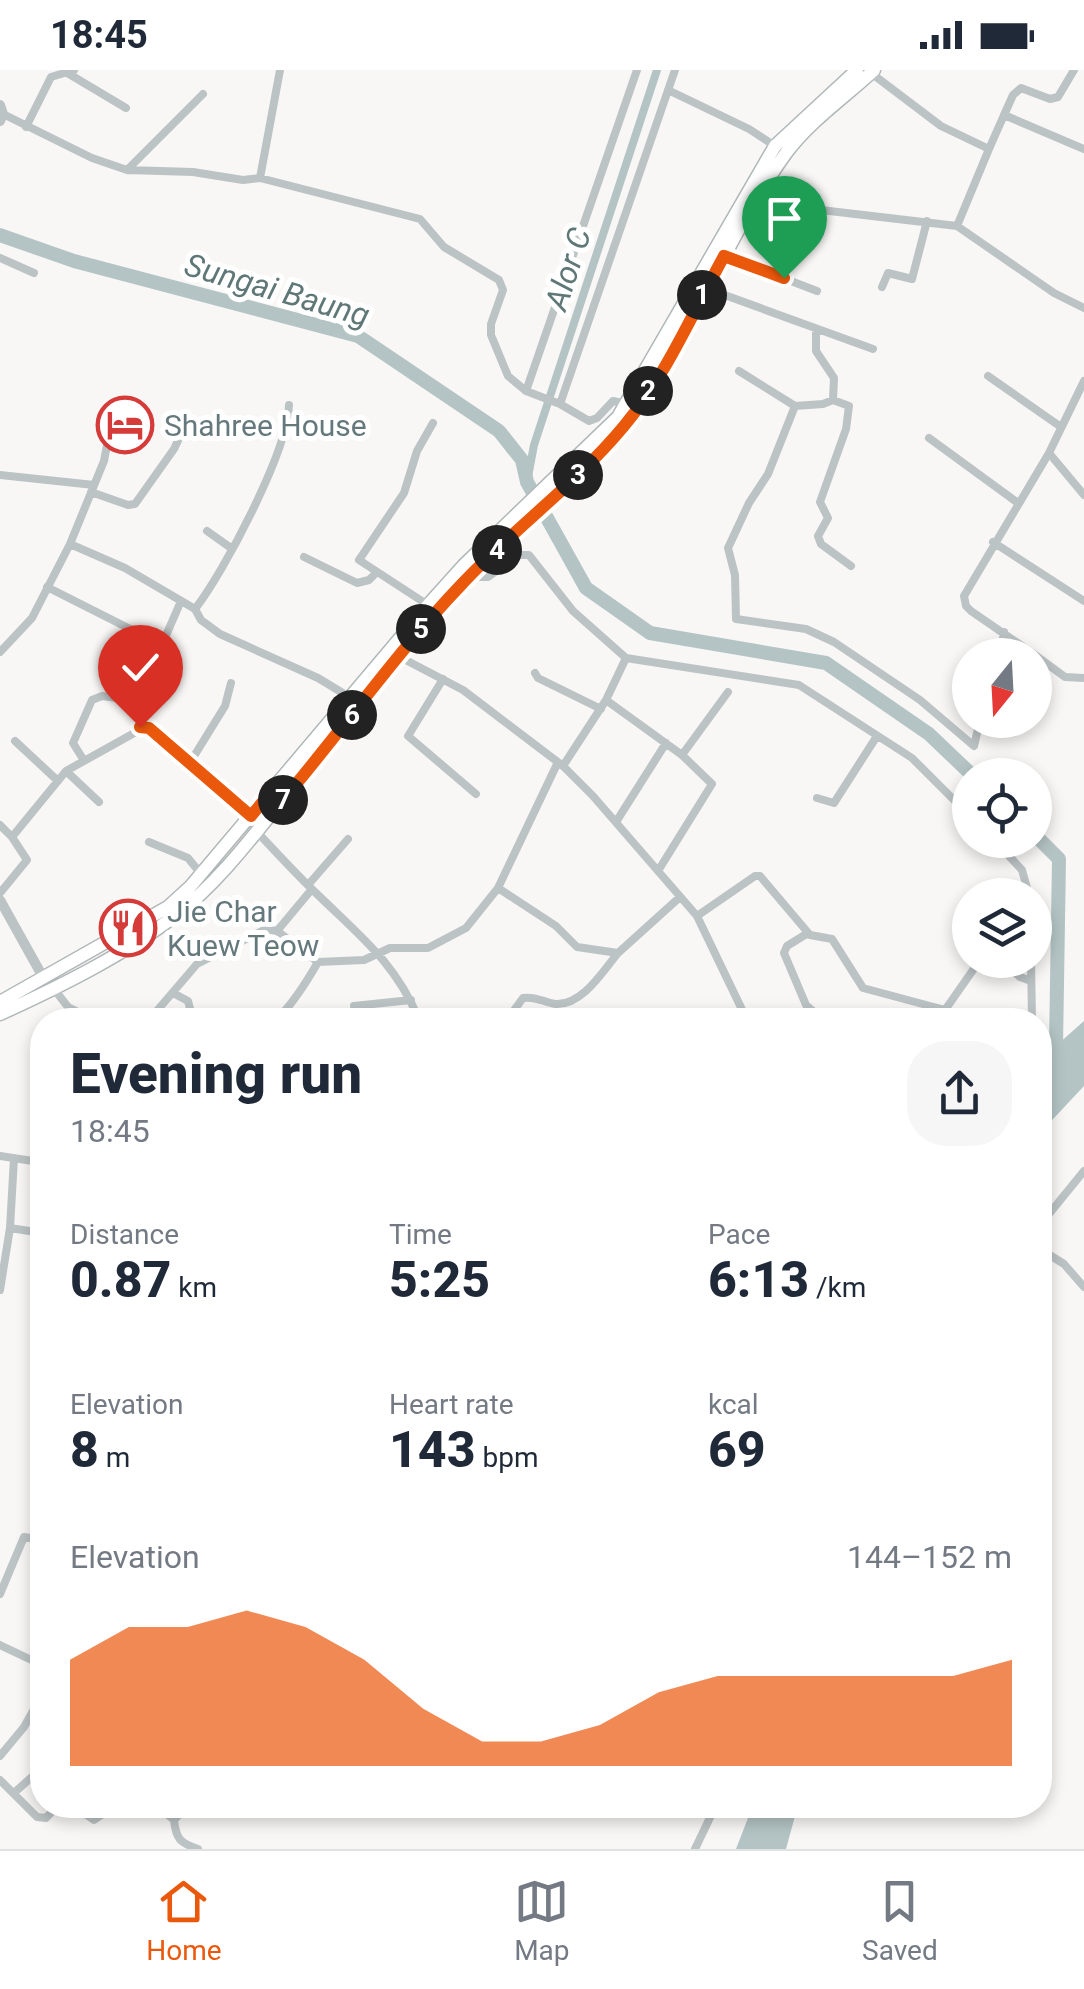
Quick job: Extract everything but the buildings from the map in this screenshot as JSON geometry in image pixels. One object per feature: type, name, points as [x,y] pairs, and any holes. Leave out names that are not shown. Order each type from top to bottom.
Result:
[{"type":"main road","points":[[0,1002],[49,984],[180,912],[257,832],[271,803],[428,604],[610,442],[641,404],[761,193],[775,146],[867,71]]},
{"type":"main road","points":[[558,485],[627,404],[768,170],[867,71]]},
{"type":"main road","points":[[0,1014],[168,907],[251,816],[271,803],[510,530]]},
{"type":"street","points":[[260,178],[280,70]]},
{"type":"street","points":[[530,393],[638,70]]},
{"type":"street","points":[[558,403],[675,70]]},
{"type":"street","points":[[957,226],[1013,95],[1022,88],[1050,99],[1058,97],[1074,70]]},
{"type":"street","points":[[867,71],[941,126],[989,149]]},
{"type":"street","points":[[26,127],[52,78],[72,72],[126,108]]},
{"type":"street","points":[[668,90],[750,129],[775,146]]},
{"type":"street","points":[[127,170],[203,94]]},
{"type":"street","points":[[1,114],[92,158],[127,170],[260,178],[420,219],[440,243],[495,276],[503,290],[492,312],[492,335],[508,376],[530,393],[589,421],[614,402],[627,404]]},
{"type":"street","points":[[1004,115],[1084,149]]},
{"type":"street","points":[[761,193],[804,208],[957,226],[1054,293],[1084,308]]},
{"type":"street","points":[[882,287],[888,273],[912,279],[927,221]]},
{"type":"street","points":[[724,256],[817,291]]},
{"type":"street","points":[[0,258],[34,273]]},
{"type":"street","points":[[706,288],[872,349]]},
{"type":"street","points":[[816,329],[816,352],[834,378],[833,400]]},
{"type":"street","points":[[739,370],[795,406],[833,400],[847,404],[850,412],[820,504],[828,518],[818,539],[851,566]]},
{"type":"street","points":[[988,376],[1061,427]]},
{"type":"street","points":[[1012,638],[972,611],[964,600],[966,590],[1049,453],[1084,381]]},
{"type":"street","points":[[194,609],[212,587],[283,444],[290,405]]},
{"type":"street","points":[[795,406],[768,474],[728,548],[734,566],[736,619],[806,630],[834,642],[920,700],[952,727]]},
{"type":"street","points":[[1072,406],[1084,412]]},
{"type":"street","points":[[428,604],[362,565],[360,554],[404,493],[418,451],[433,423]]},
{"type":"street","points":[[0,652],[26,628],[70,544],[104,460],[111,424]]},
{"type":"street","points":[[0,475],[92,488],[128,505],[134,504],[174,449],[184,428]]},
{"type":"street","points":[[930,438],[1018,503]]},
{"type":"street","points":[[1049,453],[1084,495]]},
{"type":"street","points":[[207,532],[231,548]]},
{"type":"street","points":[[993,542],[1084,602]]},
{"type":"street","points":[[70,544],[125,568],[181,601],[220,634],[318,678],[351,698]]},
{"type":"street","points":[[475,570],[480,577],[488,577],[518,555],[530,555],[573,612],[626,658],[799,685],[912,758],[952,798]]},
{"type":"street","points":[[304,556],[357,583],[369,580],[376,572]]},
{"type":"street","points":[[48,587],[154,641],[164,640],[181,601]]},
{"type":"street","points":[[1003,638],[1004,632]]},
{"type":"street","points":[[83,759],[73,744],[92,700],[102,696],[125,699],[154,641]]},
{"type":"street","points":[[398,656],[462,689],[560,764],[697,916],[741,1008]]},
{"type":"street","points":[[160,1008],[196,964],[266,929],[276,931],[318,962],[363,960],[379,951],[428,948],[466,928],[498,888],[560,764],[603,705],[626,658]]},
{"type":"street","points":[[1052,667],[1065,677],[1084,678]]},
{"type":"street","points":[[536,673],[538,678],[603,705],[666,743],[710,779],[712,786],[658,871]]},
{"type":"street","points":[[443,679],[408,736],[476,794]]},
{"type":"street","points":[[190,761],[225,706],[232,683]]},
{"type":"street","points":[[682,755],[728,692]]},
{"type":"street","points":[[12,837],[66,771],[145,726],[251,816]]},
{"type":"street","points":[[817,798],[830,804],[836,800],[877,736]]},
{"type":"street","points":[[14,741],[58,780]]},
{"type":"street","points":[[616,822],[666,743]]},
{"type":"street","points":[[66,771],[99,802]]},
{"type":"street","points":[[0,825],[27,860],[0,897],[49,984],[68,1008]]},
{"type":"street","points":[[257,832],[379,951],[414,1008]]},
{"type":"street","points":[[276,931],[348,839]]},
{"type":"street","points":[[149,842],[188,858],[202,874]]},
{"type":"street","points":[[697,916],[760,876],[808,932],[832,940],[859,985],[937,1008]]},
{"type":"street","points":[[498,888],[556,926],[577,947],[618,953]]},
{"type":"street","points":[[513,1008],[523,998],[534,997],[552,1004],[572,1001],[680,897]]},
{"type":"street","points":[[808,932],[785,948],[784,954],[809,1008]]},
{"type":"street","points":[[289,1008],[318,962]]},
{"type":"street","points":[[946,1008],[967,978]]},
{"type":"street","points":[[1023,978],[1031,981],[1032,1008]]},
{"type":"street","points":[[173,993],[188,1000],[190,1008]]},
{"type":"street","points":[[354,1006],[411,1000]]},
{"type":"street","points":[[0,1156],[30,1159]]},
{"type":"street","points":[[0,1290],[10,1228],[14,1158]]},
{"type":"street","points":[[1052,1210],[1084,1171]]},
{"type":"street","points":[[10,1228],[30,1231]]},
{"type":"street","points":[[1052,1256],[1084,1286]]},
{"type":"street","points":[[0,1594],[24,1538],[30,1539]]},
{"type":"street","points":[[0,1645],[30,1659]]},
{"type":"street","points":[[0,1756],[30,1716]]},
{"type":"street","points":[[15,1792],[30,1779]]},
{"type":"street","points":[[0,1780],[30,1808]]},
{"type":"street","points":[[172,1818],[179,1842],[198,1849]]},
{"type":"street","points":[[696,1849],[710,1818]]},
{"type":"shaded area","points":[[1084,1021],[1084,1086],[1052,1120],[1052,1049]]},
{"type":"shaded area","points":[[748,1818],[794,1818],[786,1849],[736,1849]]},
{"type":"waterway","name":"Alor C","points":[[527,482],[534,445],[657,70]]},
{"type":"waterway","name":"Sungai Baung","points":[[0,235],[74,261],[358,336],[499,431],[522,460],[527,482],[586,588],[650,633],[826,663],[929,734],[954,758]]},
{"type":"waterway","name":"Sungai Baung","points":[[1052,852],[1059,859],[1056,1046]]},
{"type":"place","name":"Shahree House","points":[[125,425]]},
{"type":"place","name":"Jie Char Kuew Teow","points":[[128,928]]},
{"type":"route","points":[[140,727],[149,728],[251,816],[266,798],[276,808],[398,656],[460,586],[592,462],[626,423],[641,404],[724,256],[784,278]]}]
